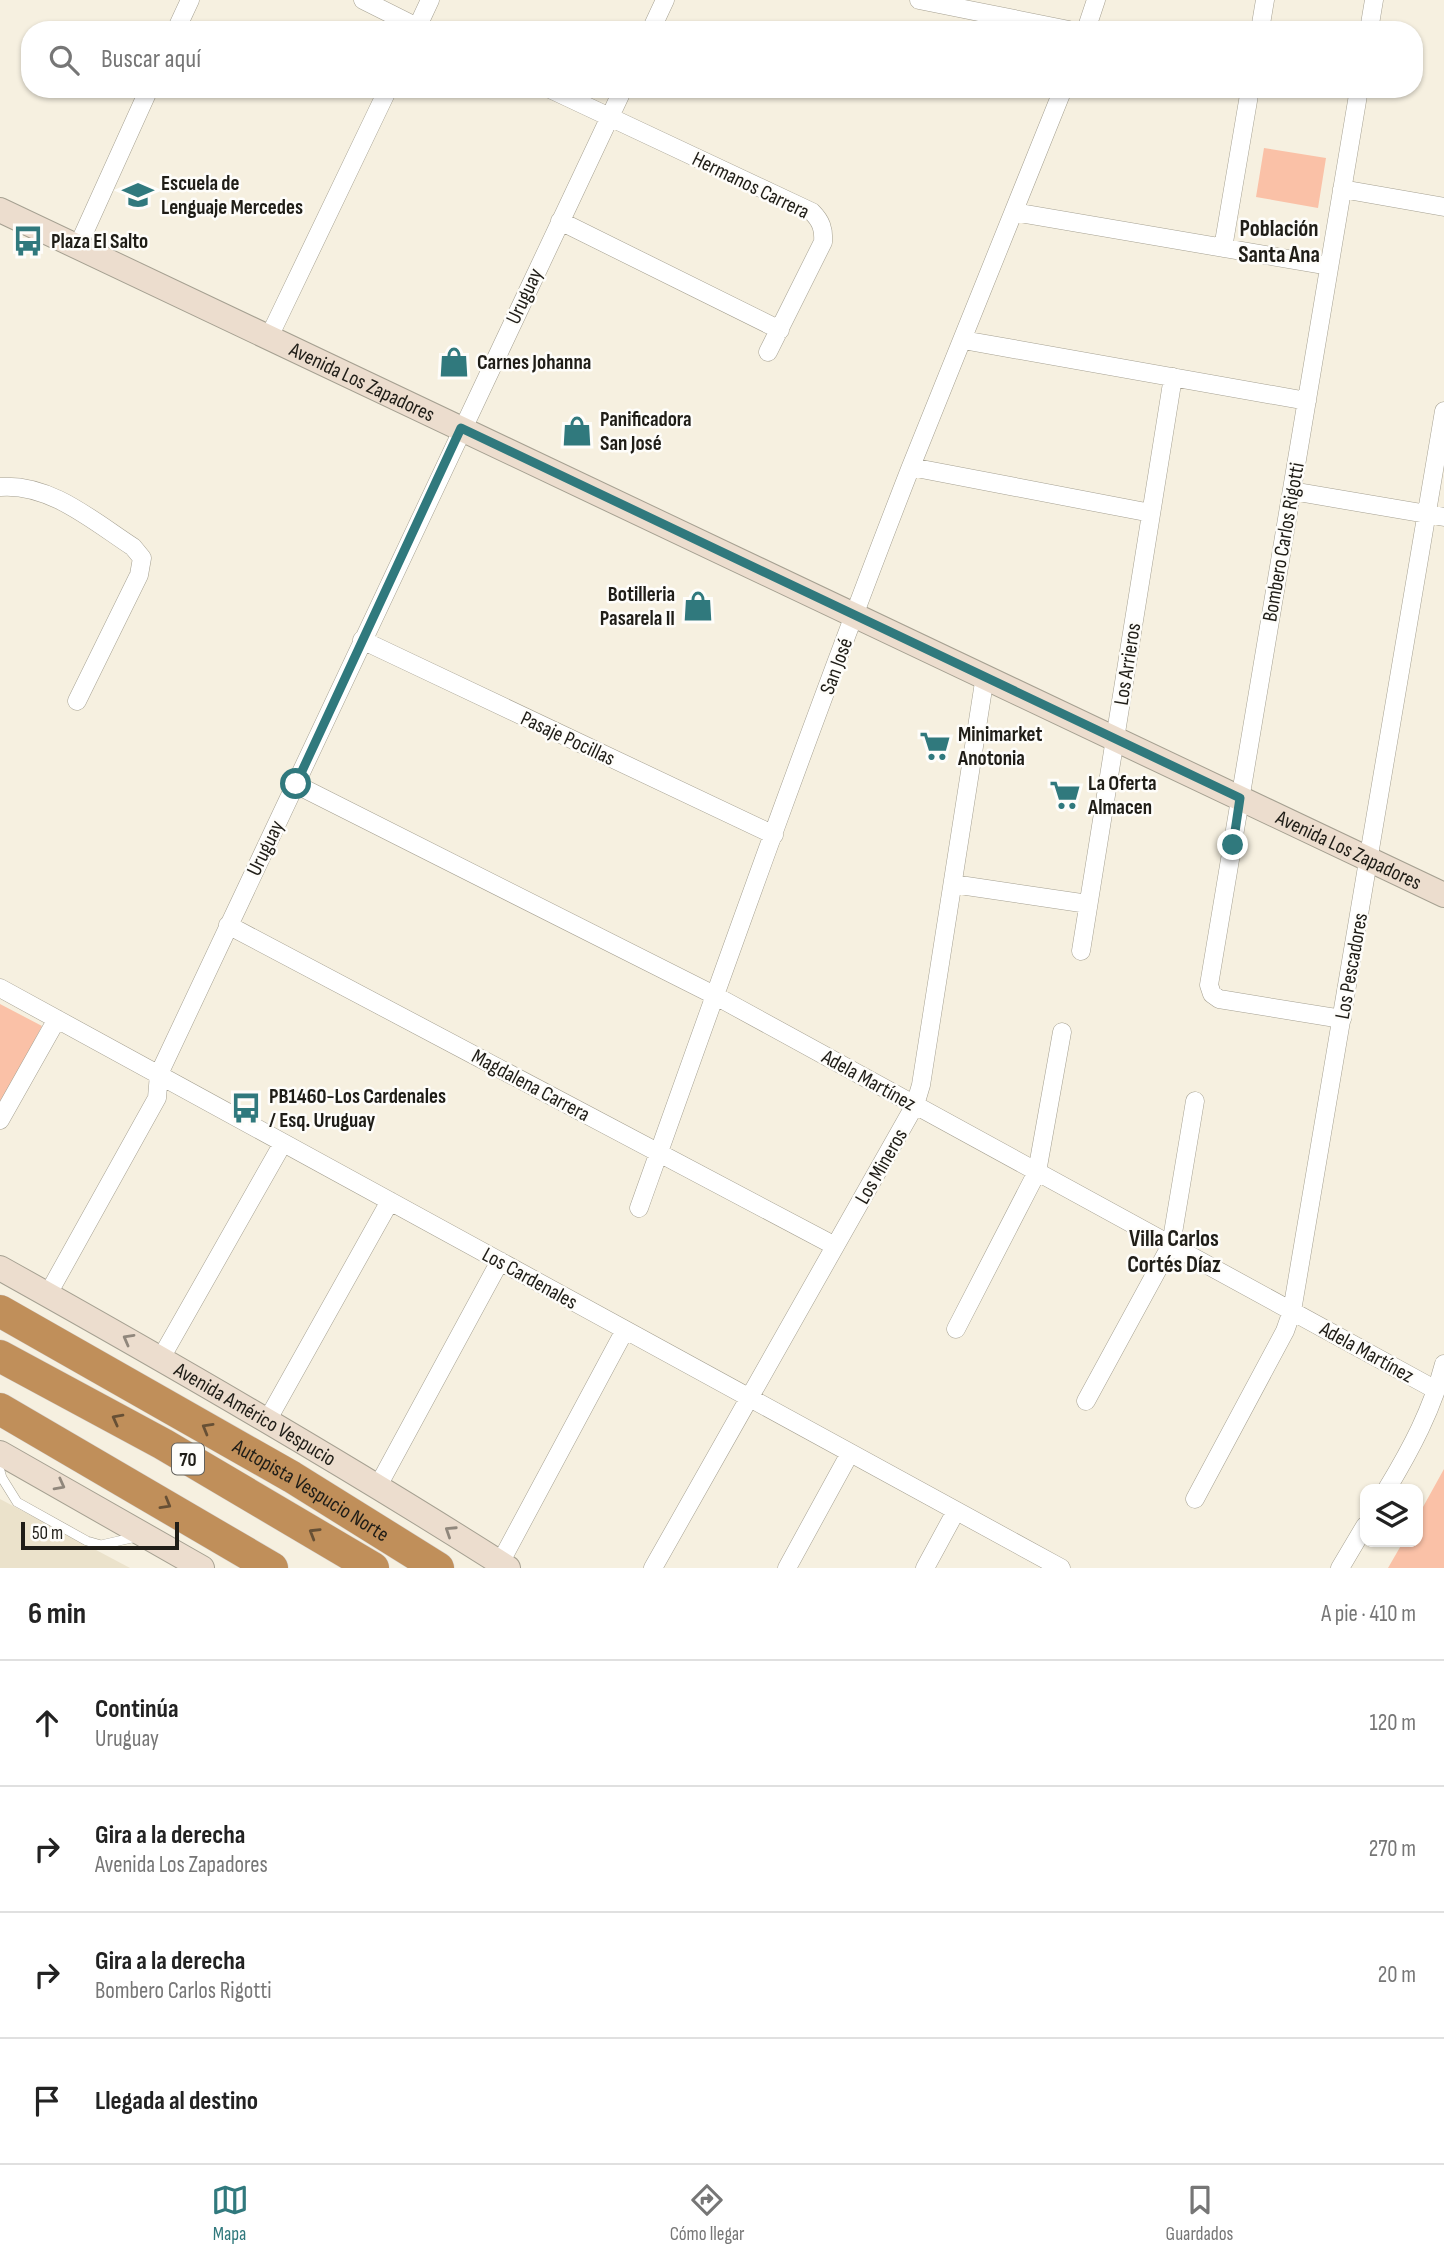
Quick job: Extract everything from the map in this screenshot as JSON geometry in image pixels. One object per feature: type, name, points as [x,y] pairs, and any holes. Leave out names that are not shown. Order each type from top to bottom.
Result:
[{"type":"highway","name":"Autopista Vespucio Norte","points":[[0,1311],[280,1471],[438,1568]]},
{"type":"highway","name":"70","points":[[0,1356],[163,1444],[373,1568]]},
{"type":"highway","name":"70","points":[[0,1409],[272,1568]]},
{"type":"main road","name":"Avenida Los Zapadores","points":[[0,210],[1444,895]]},
{"type":"main road","name":"Avenida Américo Vespucio","points":[[0,1268],[268,1419],[504,1566]]},
{"type":"main road","points":[[0,1453],[202,1568]]},
{"type":"street","points":[[180,21],[190,0]]},
{"type":"street","points":[[363,0],[404,21]]},
{"type":"street","points":[[422,21],[430,0]]},
{"type":"street","points":[[655,21],[665,0]]},
{"type":"street","points":[[919,0],[1024,21]]},
{"type":"street","points":[[1089,21],[1096,0]]},
{"type":"street","points":[[1262,21],[1265,0]]},
{"type":"street","points":[[1370,21],[1374,0]]},
{"type":"street","points":[[78,246],[145,98]]},
{"type":"street","points":[[269,338],[384,98]]},
{"type":"street","points":[[569,98],[610,117]]},
{"type":"street","name":"Uruguay","points":[[48,1294],[157,1098],[159,1074],[461,428],[619,98]]},
{"type":"street","name":"San José","points":[[639,1208],[714,995],[911,467],[1059,98]]},
{"type":"street","points":[[1223,248],[1248,98]]},
{"type":"street","name":"Bombero Carlos Rigotti","points":[[1342,1019],[1219,999],[1212,994],[1209,985],[1357,98]]},
{"type":"street","name":"Hermanos Carrera","points":[[610,117],[812,212],[818,219],[823,227],[823,242],[768,352]]},
{"type":"street","points":[[1342,190],[1444,207]]},
{"type":"street","points":[[1014,212],[1329,266]]},
{"type":"street","points":[[560,221],[780,330]]},
{"type":"street","points":[[963,340],[1307,401]]},
{"type":"street","name":"Los Arrieros","points":[[1081,951],[1173,377]]},
{"type":"street","name":"Los Pescadores","points":[[1195,1499],[1285,1331],[1292,1311],[1369,859],[1435,515],[1444,411]]},
{"type":"street","points":[[911,467],[1151,513]]},
{"type":"street","points":[[0,487],[27,488],[55,498],[133,547],[142,558],[139,575],[78,701]]},
{"type":"street","points":[[1292,491],[1435,515]]},
{"type":"street","name":"Pasaje Pocillas","points":[[362,640],[774,835]]},
{"type":"street","name":"Los Mineros","points":[[653,1568],[915,1105],[921,1085],[985,676]]},
{"type":"street","name":"Adela Martínez","points":[[296,784],[714,995],[1436,1390]]},
{"type":"street","points":[[953,884],[1088,904]]},
{"type":"street","name":"Magdalena Carrera","points":[[228,925],[835,1245]]},
{"type":"street","name":"Los Cardenales","points":[[0,988],[1060,1568]]},
{"type":"street","points":[[0,1120],[57,1019]]},
{"type":"street","points":[[956,1329],[1037,1172],[1062,1032]]},
{"type":"street","points":[[1086,1401],[1171,1245],[1195,1101]]},
{"type":"street","points":[[161,1358],[283,1143]]},
{"type":"street","points":[[268,1419],[390,1201]]},
{"type":"street","points":[[378,1486],[500,1261]]},
{"type":"street","points":[[504,1566],[625,1330]]},
{"type":"street","points":[[1390,1484],[1415,1443],[1444,1364]]},
{"type":"street","points":[[787,1568],[850,1453]]},
{"type":"street","points":[[925,1568],[956,1511]]},
{"type":"street","points":[[1340,1568],[1360,1534]]},
{"type":"lane","points":[[1,1475],[17,1502],[87,1541],[102,1545],[146,1535]]},
{"type":"shaded area","points":[[1264,148],[1326,158],[1318,208],[1256,197]]},
{"type":"shaded area","points":[[0,1004],[42,1026],[0,1106]]},
{"type":"shaded area","points":[[1444,1469],[1444,1568],[1388,1568],[1400,1547],[1423,1547],[1423,1507]]},
{"type":"shaded area","points":[[0,1499],[130,1568],[0,1568]]},
{"type":"place","name":"Escuela de Lenguaje Mercedes","points":[[138,195]]},
{"type":"place","name":"Plaza El Salto","points":[[28,241]]},
{"type":"place","name":"Carnes Johanna","points":[[454,362]]},
{"type":"place","name":"Panificadora San José","points":[[577,431]]},
{"type":"place","name":"Botilleria Pasarela II","points":[[698,606]]},
{"type":"place","name":"Minimarket Anotonia","points":[[935,746]]},
{"type":"place","name":"La Oferta Almacen","points":[[1065,795]]},
{"type":"place","name":"PB1460-Los Cardenales / Esq. Uruguay","points":[[246,1108]]},
{"type":"district","name":"Población Santa Ana","points":[[1279,241]]},
{"type":"district","name":"Villa Carlos Cortés Díaz","points":[[1174,1251]]},
{"type":"route","points":[[296,784],[461,428],[1240,798],[1233,845]]}]
